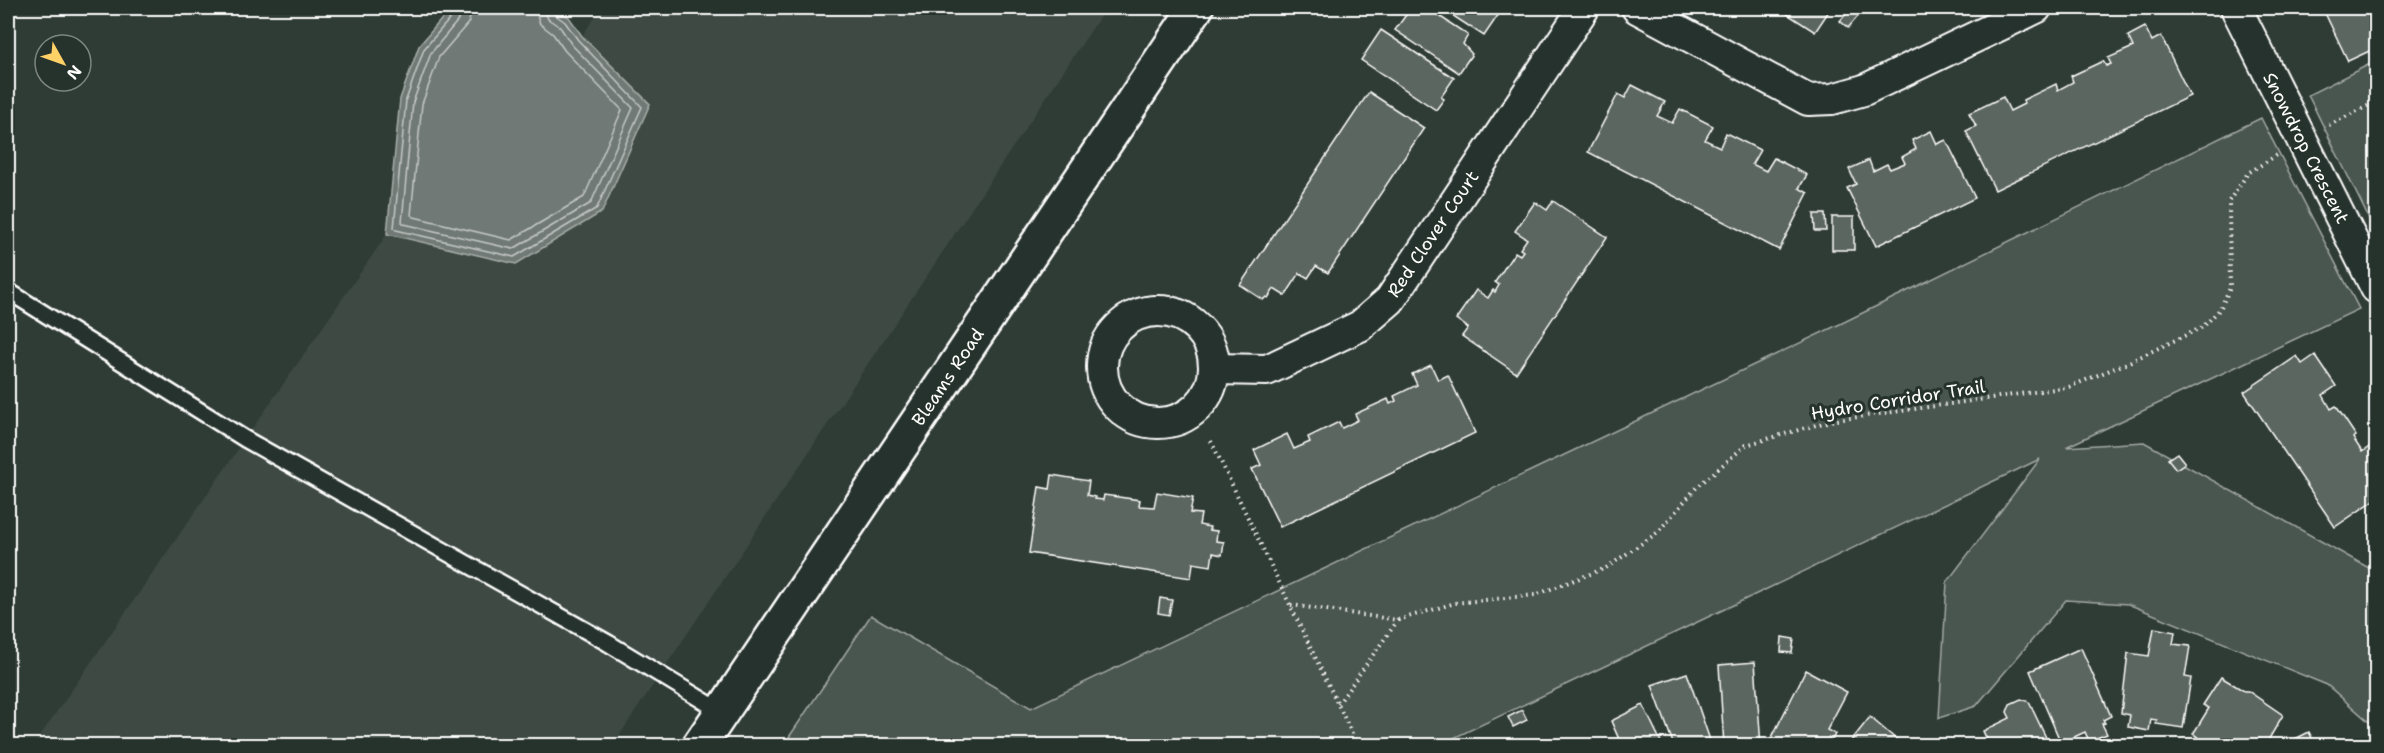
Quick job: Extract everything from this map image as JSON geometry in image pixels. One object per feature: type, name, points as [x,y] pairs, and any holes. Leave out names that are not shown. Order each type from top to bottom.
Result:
[{"type":"main road","name":"Bleams Road","points":[[699,746],[1196,8]]},
{"type":"street","name":"Red Clover Court","points":[[1215,369],[1267,370],[1360,326],[1390,300],[1584,8]]},
{"type":"street","points":[[1637,8],[1808,100],[1832,99],[1864,90],[2036,8]]},
{"type":"street","name":"Snowdrop Crescent","points":[[2236,8],[2376,288]]},
{"type":"lane","points":[[8,291],[245,439],[608,643],[723,712]]},
{"type":"path","points":[[2325,127],[2376,102]]},
{"type":"path","name":"Hydro Corridor Trail","points":[[1398,620],[1455,603],[1535,595],[1606,568],[1657,533],[1697,487],[1746,445],[1830,421],[2069,387],[2204,327],[2220,309],[2230,288],[2229,201],[2248,173],[2280,153]]},
{"type":"path","points":[[1211,441],[1358,746]]},
{"type":"path","points":[[1291,605],[1398,620],[1338,704]]},
{"type":"shaded area","points":[[601,8],[1106,8],[613,745],[33,746],[387,234],[516,264],[650,105],[582,36]]},
{"type":"shaded area","points":[[2376,61],[2376,233],[2308,95]]},
{"type":"shaded area","points":[[2261,118],[2359,309],[2066,447],[2144,442],[2376,572],[2376,728],[2327,685],[2128,604],[2066,600],[1976,706],[1939,718],[1947,582],[2040,459],[1439,745],[783,746],[871,615],[1031,708],[1840,324]]},
{"type":"water","points":[[451,8],[554,8],[569,17],[582,36],[650,104],[602,212],[516,264],[387,234],[400,99],[419,46]]},
{"type":"building","points":[[1411,8],[1427,8],[1468,35],[1463,44],[1472,54],[1459,73],[1395,30]]},
{"type":"building","points":[[1441,8],[1503,8],[1484,36]]},
{"type":"building","points":[[1778,8],[1831,8],[1815,32]]},
{"type":"building","points":[[1851,8],[1860,14],[1848,28],[1840,21]]},
{"type":"building","points":[[2376,8],[2376,48],[2348,61],[2323,9]]},
{"type":"building","points":[[2145,27],[2152,41],[2161,36],[2190,96],[1995,190],[1966,131],[1976,126],[1969,113],[2003,97],[2010,111],[2024,104],[2023,100],[2056,84],[2058,90],[2073,82],[2071,76],[2103,61],[2106,66],[2111,64],[2108,58],[2133,47],[2128,36]]},
{"type":"building","points":[[1381,30],[1454,78],[1441,97],[1444,99],[1436,110],[1361,60]]},
{"type":"building","points":[[1632,85],[1665,102],[1657,116],[1672,123],[1680,109],[1713,126],[1705,140],[1720,147],[1726,133],[1760,150],[1752,164],[1766,171],[1774,158],[1807,175],[1799,188],[1808,193],[1779,250],[1588,152],[1618,94],[1625,98]]},
{"type":"building","points":[[1369,92],[1424,128],[1328,273],[1316,266],[1308,278],[1300,273],[1285,296],[1274,289],[1268,298],[1263,300],[1240,285]]},
{"type":"building","points":[[1931,131],[1937,144],[1946,140],[1975,198],[1876,246],[1847,188],[1856,184],[1849,169],[1869,160],[1873,171],[1887,164],[1890,169],[1905,163],[1902,157],[1916,149],[1912,140]]},
{"type":"building","points":[[1553,201],[1607,237],[1516,373],[1462,336],[1468,328],[1456,319],[1476,290],[1488,298],[1493,290],[1495,292],[1499,285],[1495,282],[1515,252],[1520,255],[1523,251],[1520,249],[1527,239],[1515,231],[1535,202],[1547,210]]},
{"type":"building","points":[[1814,214],[1825,214],[1826,231],[1815,231]]},
{"type":"building","points":[[1832,217],[1854,217],[1854,250],[1832,250]]},
{"type":"building","points":[[2315,355],[2336,386],[2323,395],[2331,409],[2336,406],[2356,436],[2353,438],[2362,452],[2375,443],[2376,445],[2376,499],[2335,527],[2244,392],[2297,356],[2302,364]]},
{"type":"building","points":[[1431,365],[1438,380],[1448,375],[1475,433],[1280,527],[1252,469],[1261,465],[1254,450],[1287,434],[1294,449],[1310,442],[1308,437],[1339,422],[1342,428],[1358,420],[1355,414],[1388,399],[1390,404],[1396,401],[1394,396],[1417,385],[1412,374]]},
{"type":"building","points":[[2177,453],[2185,463],[2176,469],[2168,459]]},
{"type":"building","points":[[1052,475],[1089,481],[1087,495],[1095,499],[1103,500],[1104,495],[1140,500],[1139,506],[1154,507],[1157,492],[1193,498],[1190,513],[1201,514],[1199,525],[1217,531],[1216,541],[1224,542],[1222,555],[1213,553],[1211,566],[1193,563],[1191,578],[1029,553],[1039,487],[1050,489]]},
{"type":"building","points":[[1160,598],[1172,600],[1169,615],[1158,613]]},
{"type":"building","points":[[2154,628],[2175,632],[2173,644],[2190,646],[2185,677],[2191,678],[2183,728],[2156,724],[2157,720],[2151,719],[2149,731],[2128,727],[2130,715],[2121,713],[2128,653],[2149,656]]},
{"type":"building","points":[[1782,637],[1794,639],[1792,653],[1781,652]]},
{"type":"building","points":[[2081,648],[2111,716],[2103,720],[2105,723],[2102,724],[2107,734],[2089,741],[2085,732],[2061,743],[2030,671]]},
{"type":"building","points":[[1755,662],[1761,746],[1724,746],[1719,665]]},
{"type":"building","points":[[1806,670],[1847,692],[1827,730],[1835,734],[1829,746],[1774,746],[1769,743]]},
{"type":"building","points":[[1687,673],[1712,746],[1674,746],[1652,685]]},
{"type":"building","points":[[2221,677],[2244,691],[2248,691],[2283,715],[2266,744],[2259,739],[2255,746],[2212,746],[2193,734],[2209,708],[2203,705]]},
{"type":"building","points":[[2021,699],[2029,702],[2050,746],[1990,746],[1983,731],[2010,718],[2007,712],[2010,704]]},
{"type":"building","points":[[1643,705],[1663,746],[1622,746],[1611,721]]},
{"type":"building","points":[[1522,710],[1527,720],[1513,727],[1508,717]]},
{"type":"building","points":[[1870,717],[1904,746],[1847,746]]},
{"type":"building","points":[[2309,732],[2316,746],[2281,746]]}]
